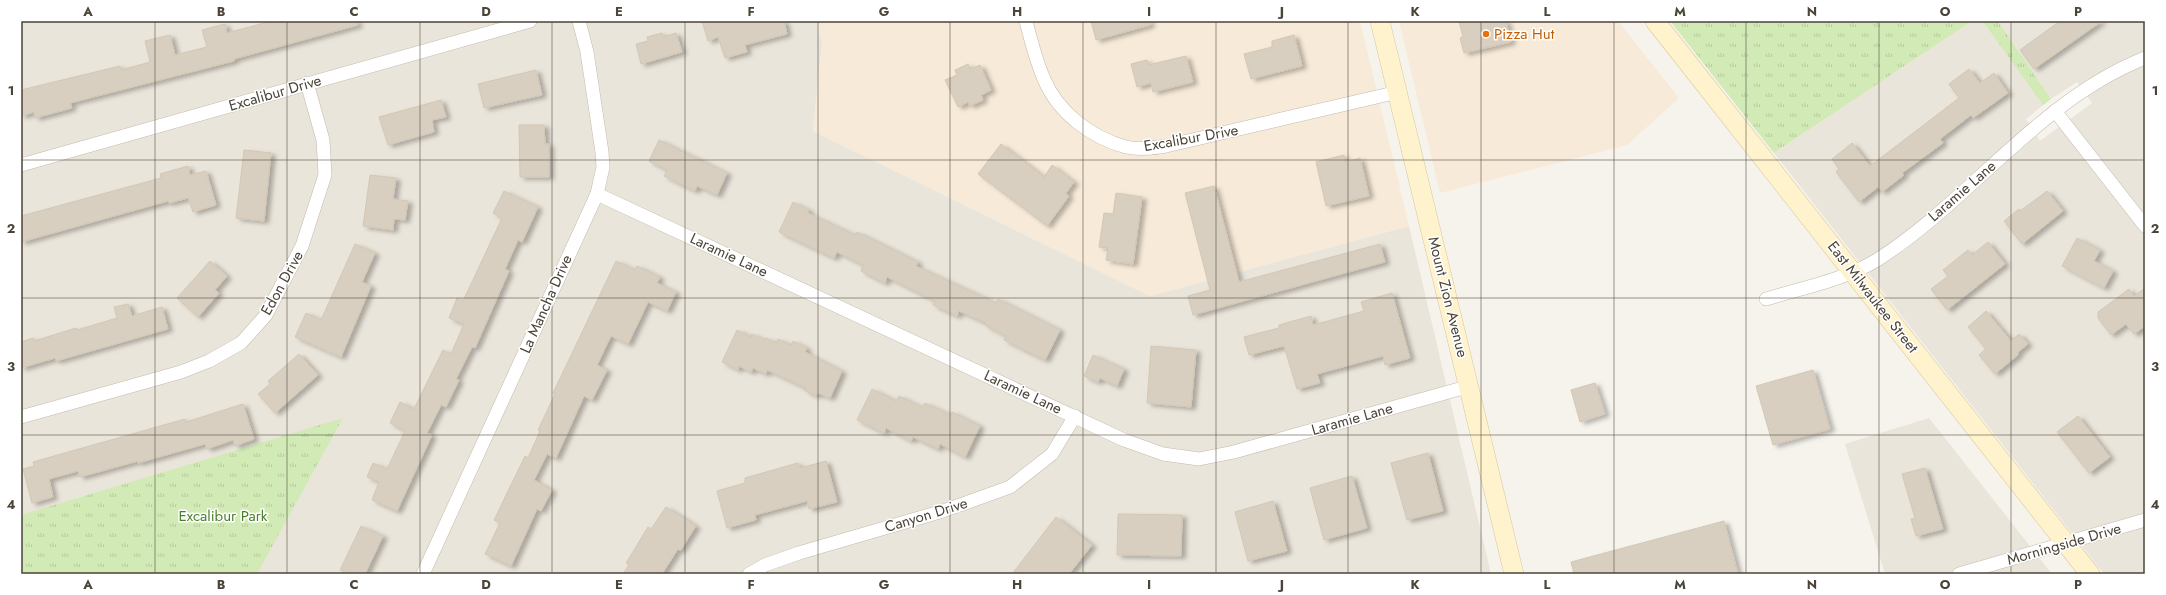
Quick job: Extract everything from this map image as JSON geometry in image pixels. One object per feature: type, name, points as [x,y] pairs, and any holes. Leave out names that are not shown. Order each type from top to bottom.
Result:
[{"type":"main road","name":"Mount Zion Avenue","points":[[1380,21],[1470,386],[1514,574]]},
{"type":"main road","name":"East Milwaukee Street","points":[[1655,21],[1854,272],[2090,574]]},
{"type":"street","name":"Excalibur Drive","points":[[21,165],[530,21]]},
{"type":"street","name":"La Mancha Drive","points":[[423,574],[597,194],[603,167],[602,152],[587,52],[580,21]]},
{"type":"street","name":"Excalibur Drive","points":[[1026,21],[1044,80],[1056,99],[1085,129],[1127,147],[1142,149],[1166,146],[1398,92]]},
{"type":"street","name":"Laramie Lane","points":[[1766,300],[1854,272],[1876,260],[1907,238],[2055,111],[2108,75],[2145,58]]},
{"type":"street","name":"Edon Drive","points":[[21,417],[181,372],[210,361],[241,342],[266,315],[302,246],[325,175],[323,140],[307,84]]},
{"type":"street","points":[[2055,111],[2145,226]]},
{"type":"street","name":"Laramie Lane","points":[[597,194],[1124,440],[1163,454],[1199,458],[1234,452],[1470,386]]},
{"type":"street","name":"Canyon Drive","points":[[749,574],[765,565],[799,553],[943,511],[1010,487],[1052,454],[1075,416]]},
{"type":"street","name":"Morningside Drive","points":[[1959,574],[2145,520]]},
{"type":"shaded area","points":[[21,21],[817,21],[822,44],[813,131],[1150,296],[1409,226],[1491,574],[21,574]]},
{"type":"shaded area","points":[[817,21],[1360,21],[1409,226],[1150,296],[813,131],[822,44]]},
{"type":"shaded area","points":[[1399,21],[1618,21],[1679,98],[1627,145],[1440,193]]},
{"type":"shaded area","points":[[1972,21],[1982,21],[2043,105],[2026,119],[2040,141],[2092,103],[2077,82],[2051,99],[1998,21],[2145,21],[2145,574],[2104,574],[1774,153]]},
{"type":"shaded area","points":[[1929,418],[2052,574],[1885,574],[1845,444]]},
{"type":"green space","points":[[1670,21],[1972,21],[1774,153]]},
{"type":"green space","points":[[1982,21],[1998,21],[2051,99],[2043,105]]},
{"type":"green space","name":"Excalibur Park","points":[[343,418],[257,574],[21,574],[21,515]]},
{"type":"building","points":[[272,21],[357,21],[358,25],[234,59],[234,61],[70,103],[72,108],[35,118],[34,112],[21,116],[21,90],[120,66],[121,70],[150,62],[145,41],[170,35],[175,55],[207,47],[202,30],[225,24],[227,33]]},
{"type":"building","points":[[702,21],[784,21],[787,34],[745,45],[747,52],[725,58],[718,37],[708,41]]},
{"type":"building","points":[[1091,21],[1150,21],[1150,25],[1096,40]]},
{"type":"building","name":"Pizza Hut","points":[[1459,21],[1506,21],[1511,42],[1464,53],[1460,38],[1463,37]]},
{"type":"building","points":[[2060,21],[2102,21],[2034,69],[2020,50]]},
{"type":"building","points":[[662,33],[663,37],[676,33],[682,52],[641,64],[636,44],[648,41],[647,37]]},
{"type":"building","points":[[1294,35],[1302,66],[1251,79],[1244,54],[1272,47],[1272,41]]},
{"type":"building","points":[[1186,56],[1193,82],[1153,92],[1151,83],[1137,87],[1131,64],[1147,60],[1148,65]]},
{"type":"building","points":[[968,64],[970,69],[980,65],[991,90],[981,95],[983,100],[970,106],[968,102],[958,107],[945,80],[957,75],[955,70]]},
{"type":"building","points":[[1969,69],[1980,83],[1994,73],[2008,93],[1973,118],[1971,115],[1940,139],[1943,143],[1902,173],[1904,175],[1882,192],[1878,187],[1859,202],[1836,172],[1839,169],[1832,159],[1852,143],[1870,166],[1959,98],[1949,84]]},
{"type":"building","points":[[536,70],[542,95],[484,108],[478,84]]},
{"type":"building","points":[[441,100],[446,117],[432,120],[434,132],[388,145],[379,117]]},
{"type":"building","points":[[519,125],[544,125],[545,144],[549,144],[549,177],[520,177]]},
{"type":"building","points":[[659,140],[727,173],[717,195],[697,186],[695,191],[664,176],[667,170],[649,161]]},
{"type":"building","points":[[1001,144],[1044,177],[1052,165],[1074,182],[1066,193],[1069,196],[1047,226],[978,174]]},
{"type":"building","points":[[244,150],[271,153],[264,221],[236,218]]},
{"type":"building","points":[[1344,155],[1345,162],[1360,158],[1369,196],[1326,206],[1316,162]]},
{"type":"building","points":[[188,166],[190,175],[206,171],[216,205],[193,212],[188,198],[169,203],[168,201],[21,242],[21,216],[161,178],[160,174]]},
{"type":"building","points":[[370,175],[396,178],[393,199],[408,201],[405,220],[394,219],[393,230],[363,226]]},
{"type":"building","points":[[1214,186],[1239,282],[1380,244],[1385,262],[1193,315],[1188,296],[1210,290],[1185,193]]},
{"type":"building","points":[[504,191],[538,207],[522,242],[518,240],[505,269],[509,271],[475,348],[472,347],[456,379],[459,380],[446,407],[441,405],[427,433],[432,435],[397,511],[372,500],[379,482],[367,477],[373,463],[387,469],[405,431],[390,423],[400,402],[414,409],[443,350],[451,354],[464,324],[449,318],[457,298],[463,301],[502,218],[493,213]]},
{"type":"building","points":[[2047,191],[2063,211],[2022,244],[2004,221],[2019,209],[2020,211]]},
{"type":"building","points":[[1116,193],[1142,197],[1133,264],[1106,260],[1108,248],[1099,247],[1104,213],[1113,214]]},
{"type":"building","points":[[793,202],[809,210],[808,213],[855,235],[857,232],[918,262],[916,266],[996,303],[998,299],[1060,330],[1045,360],[1004,340],[1006,336],[985,325],[986,323],[959,311],[957,316],[933,305],[935,301],[887,277],[885,283],[861,271],[863,265],[837,252],[834,258],[779,232]]},
{"type":"building","points":[[2077,238],[2100,250],[2094,261],[2113,271],[2104,288],[2062,266]]},
{"type":"building","points":[[1988,242],[2005,264],[1947,310],[1931,289],[1948,276],[1943,270],[1968,250],[1972,255]]},
{"type":"building","points":[[355,244],[375,253],[362,282],[371,286],[341,357],[295,337],[306,313],[321,320]]},
{"type":"building","points":[[210,261],[227,276],[215,290],[219,293],[198,317],[177,298]]},
{"type":"building","points":[[616,261],[635,270],[637,266],[660,277],[657,283],[676,292],[667,311],[648,302],[628,344],[611,336],[597,365],[607,370],[592,400],[584,396],[556,458],[547,454],[534,480],[552,490],[541,511],[537,509],[511,566],[485,554],[500,523],[494,520],[525,456],[528,458],[540,431],[538,430],[555,394],[553,393]]},
{"type":"building","points":[[2145,288],[2145,326],[2134,334],[2126,324],[2111,335],[2098,318],[2098,312],[2129,289],[2134,296]]},
{"type":"building","points":[[1392,293],[1410,358],[1385,365],[1383,356],[1317,374],[1320,383],[1297,389],[1284,346],[1249,355],[1244,337],[1279,328],[1279,325],[1311,316],[1313,325],[1364,311],[1361,302]]},
{"type":"building","points":[[128,304],[132,316],[162,307],[168,329],[56,361],[55,358],[21,368],[21,342],[33,338],[34,341],[76,328],[77,330],[117,318],[114,307]]},
{"type":"building","points":[[1986,311],[2011,341],[2019,334],[2028,344],[2017,353],[2019,354],[1995,374],[1979,355],[1986,349],[1968,327]]},
{"type":"building","points":[[737,330],[751,337],[752,334],[776,343],[778,339],[791,345],[793,341],[807,348],[805,352],[842,371],[830,398],[818,393],[816,396],[804,390],[806,388],[767,370],[766,374],[753,368],[751,372],[739,366],[738,370],[722,362]]},
{"type":"building","points":[[1151,346],[1196,350],[1191,407],[1147,403]]},
{"type":"building","points":[[299,354],[318,375],[275,413],[258,394],[270,384],[268,381]]},
{"type":"building","points":[[1093,355],[1124,369],[1117,386],[1100,378],[1098,382],[1084,376]]},
{"type":"building","points":[[1813,370],[1830,429],[1773,445],[1756,386]]},
{"type":"building","points":[[1595,383],[1605,414],[1580,422],[1571,390]]},
{"type":"building","points":[[872,389],[896,401],[899,396],[922,407],[925,403],[951,415],[952,412],[980,426],[965,457],[940,444],[938,449],[913,437],[911,441],[886,428],[884,433],[857,420]]},
{"type":"building","points":[[243,404],[254,439],[235,446],[233,440],[207,449],[205,444],[138,463],[138,461],[80,477],[78,471],[49,479],[53,497],[32,503],[23,469],[34,466],[33,462],[185,419],[186,422]]},
{"type":"building","points":[[2078,416],[2110,457],[2089,473],[2057,432]]},
{"type":"building","points":[[1428,453],[1443,511],[1407,520],[1391,463]]},
{"type":"building","points":[[826,461],[837,502],[809,509],[807,501],[755,515],[756,520],[727,528],[717,491],[745,483],[745,478],[798,463],[800,468]]},
{"type":"building","points":[[1925,468],[1943,529],[1916,536],[1911,519],[1915,518],[1902,474]]},
{"type":"building","points":[[1352,476],[1367,528],[1324,540],[1310,488]]},
{"type":"building","points":[[1273,501],[1287,551],[1248,561],[1235,512]]},
{"type":"building","points":[[666,507],[696,526],[680,551],[678,549],[662,574],[623,574],[629,565],[626,563],[648,527],[651,529]]},
{"type":"building","points":[[1118,514],[1182,515],[1181,556],[1117,555]]},
{"type":"building","points":[[1056,517],[1092,545],[1069,574],[1012,574]]},
{"type":"building","points":[[1724,521],[1738,574],[1574,574],[1571,562]]},
{"type":"building","points":[[361,526],[383,536],[365,574],[349,574],[340,570]]},
{"type":"place","name":"Pizza Hut","points":[[1486,34]]}]
